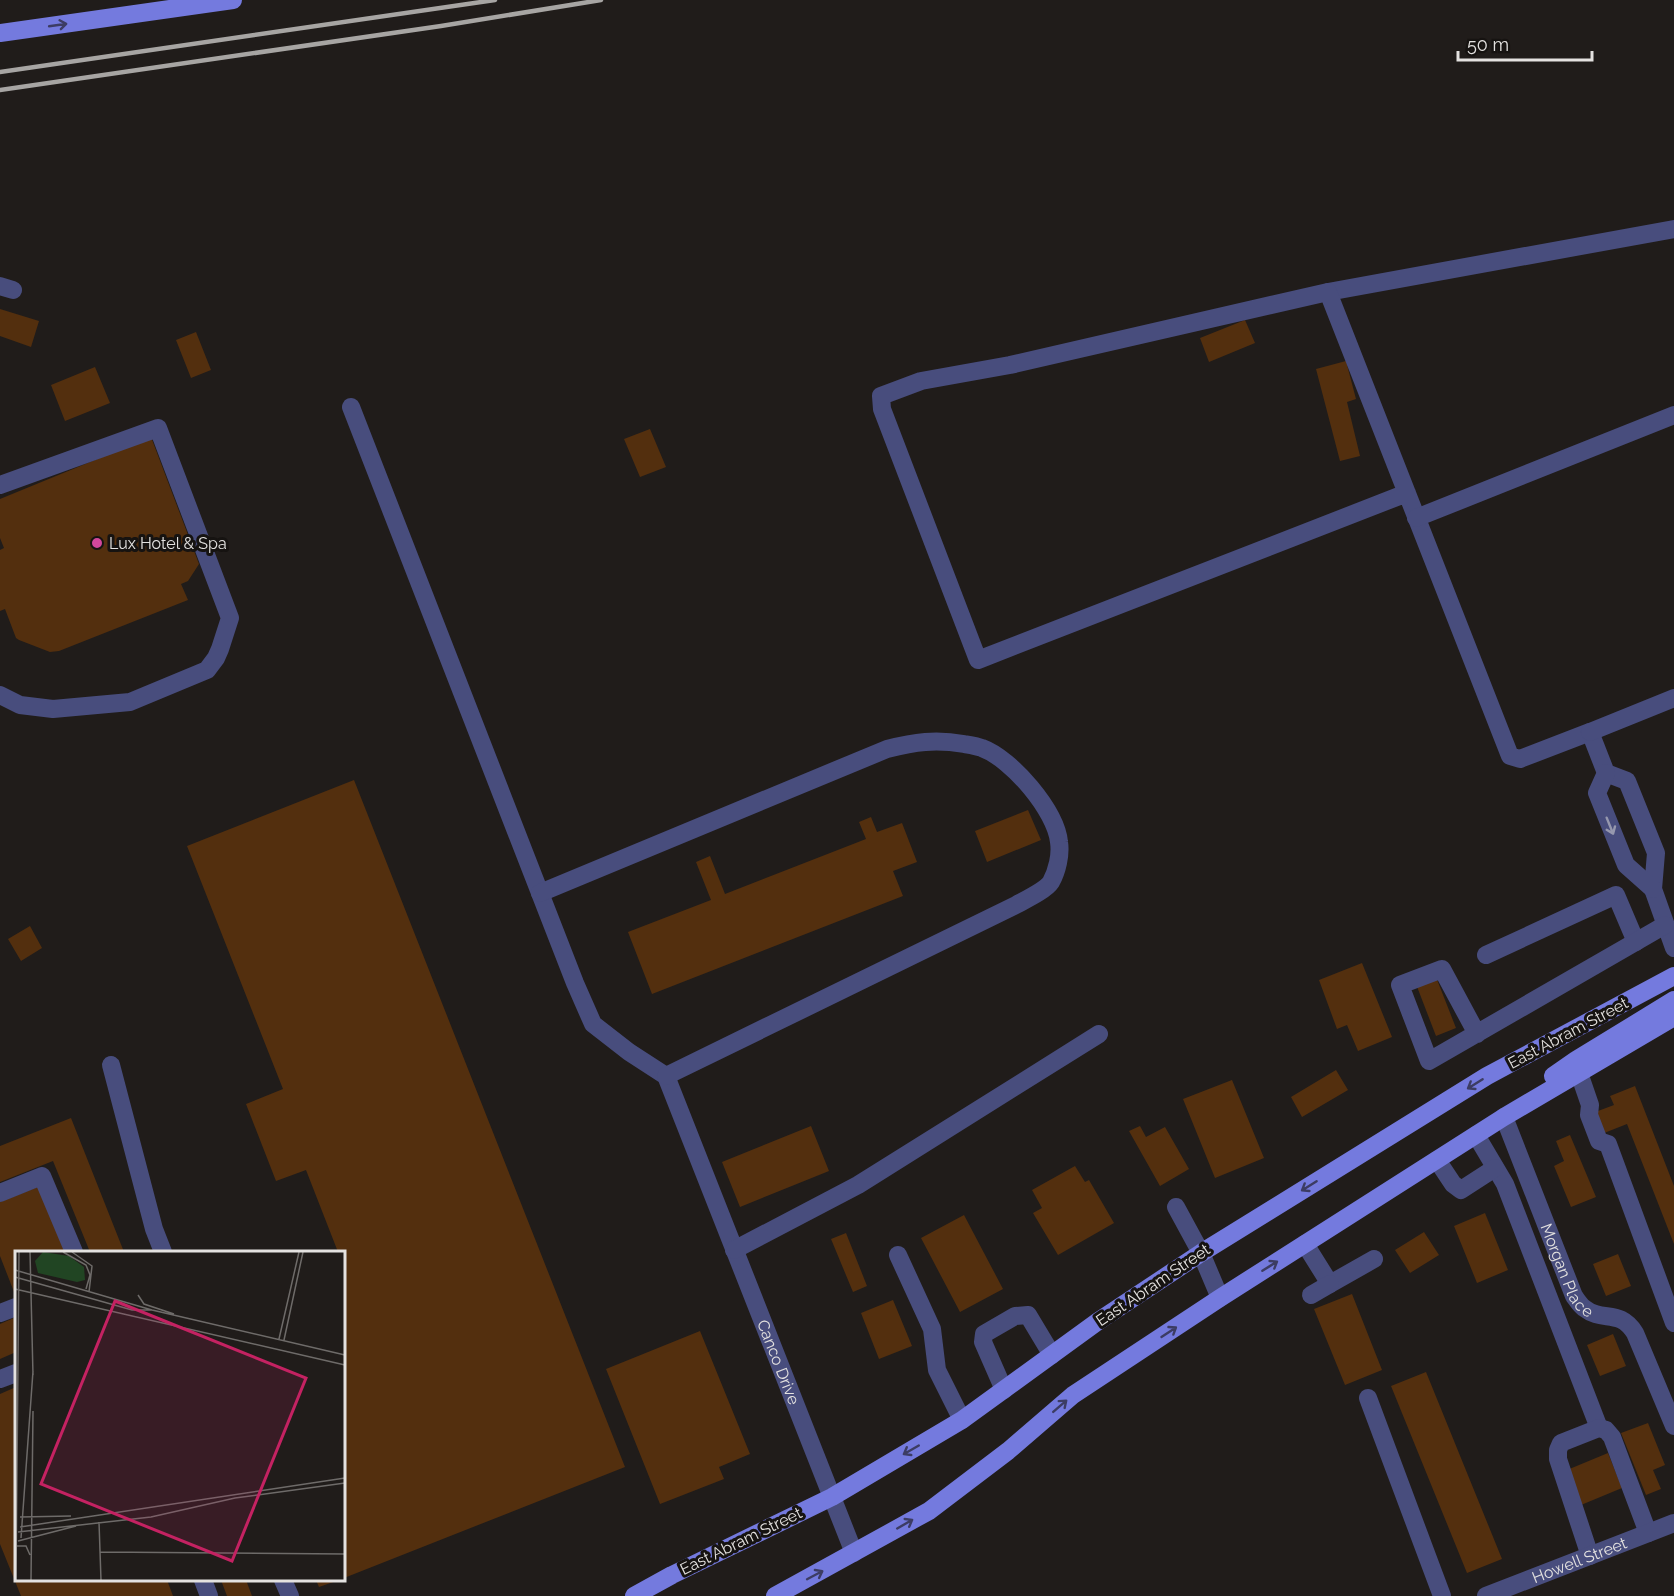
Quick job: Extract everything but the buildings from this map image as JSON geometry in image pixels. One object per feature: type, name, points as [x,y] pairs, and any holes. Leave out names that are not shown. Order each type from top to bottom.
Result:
[{"type":"main road","points":[[0,33],[157,6],[233,0]]},
{"type":"main road","name":"East Abram Street","points":[[634,1596],[832,1497],[962,1420],[1201,1253],[1487,1076],[1674,976]]},
{"type":"main road","points":[[1527,1104],[1548,1080],[1576,1059],[1674,1000]]},
{"type":"main road","points":[[775,1596],[855,1554],[929,1511],[1008,1451],[1073,1395],[1220,1298],[1504,1117],[1674,1017]]},
{"type":"main road","points":[[661,1596],[672,1575]]},
{"type":"street","points":[[1407,493],[978,660],[882,409],[881,396],[921,381],[1010,365],[1328,292],[1674,229]]},
{"type":"street","points":[[1328,292],[1510,756],[1520,759],[1674,698]]},
{"type":"street","points":[[351,407],[540,893],[593,1024],[629,1052],[666,1076],[1016,905],[1050,885],[1058,862],[1059,841],[1051,816],[1032,788],[1009,765],[983,748],[949,741],[921,741],[887,749],[540,893]]},
{"type":"street","points":[[1416,518],[1674,415]]},
{"type":"street","points":[[0,485],[158,428],[230,618],[220,649],[207,670],[130,702],[52,709],[20,705],[0,695]]},
{"type":"street","points":[[1590,732],[1606,772],[1627,781],[1656,853],[1653,889],[1674,948]]},
{"type":"street","points":[[1606,772],[1597,792],[1626,865],[1653,889]]},
{"type":"street","points":[[1486,955],[1616,895],[1636,942]]},
{"type":"street","points":[[1477,1034],[1442,969],[1400,985],[1429,1061],[1477,1034],[1665,925]]},
{"type":"street","points":[[734,1250],[858,1185],[1099,1034]]},
{"type":"street","points":[[111,1065],[154,1229],[163,1251]]},
{"type":"street","points":[[1579,1073],[1590,1105],[1588,1115],[1599,1141],[1608,1144],[1674,1323]]},
{"type":"street","name":"Canco Drive","points":[[666,1076],[855,1554]]},
{"type":"street","name":"Morgan Place","points":[[1504,1117],[1574,1296],[1584,1308],[1603,1316],[1616,1317],[1628,1322],[1635,1333],[1674,1426]]},
{"type":"street","points":[[1476,1135],[1505,1184],[1599,1428]]},
{"type":"street","points":[[1437,1160],[1453,1184],[1461,1190],[1495,1168]]},
{"type":"street","points":[[0,1193],[42,1176],[74,1251]]},
{"type":"street","points":[[1176,1207],[1201,1253],[1220,1298]]},
{"type":"street","points":[[1305,1244],[1330,1284]]},
{"type":"street","points":[[898,1255],[932,1329],[938,1370],[962,1420]]},
{"type":"street","points":[[1311,1295],[1374,1258]]},
{"type":"street","points":[[0,1313],[15,1307]]},
{"type":"street","points":[[1004,1390],[983,1342],[984,1334],[1014,1316],[1028,1315],[1052,1355]]},
{"type":"street","points":[[0,1379],[15,1373]]},
{"type":"street","points":[[1368,1398],[1442,1596]]},
{"type":"street","points":[[1590,1556],[1558,1459],[1561,1443],[1599,1428],[1606,1430],[1612,1437],[1648,1533]]},
{"type":"street","name":"Howell Street","points":[[1486,1596],[1674,1523]]},
{"type":"street","points":[[203,1581],[209,1596]]},
{"type":"street","points":[[283,1581],[290,1596]]},
{"type":"railway","points":[[0,72],[495,0]]},
{"type":"railway","points":[[0,90],[441,26],[601,0]]},
{"type":"place","name":"Lux Hotel & Spa","points":[[97,543]]}]
